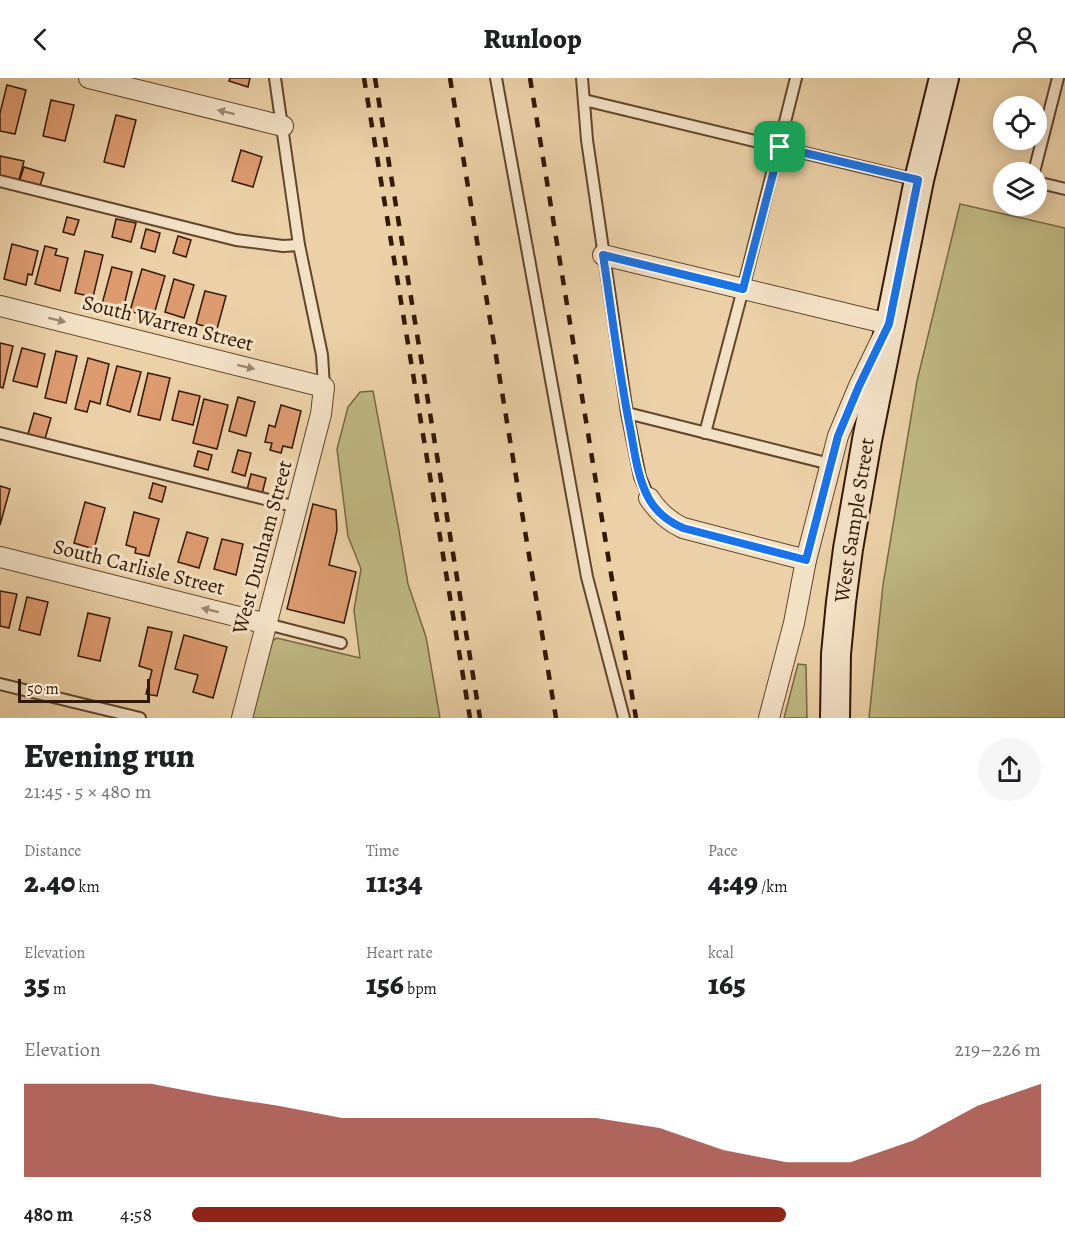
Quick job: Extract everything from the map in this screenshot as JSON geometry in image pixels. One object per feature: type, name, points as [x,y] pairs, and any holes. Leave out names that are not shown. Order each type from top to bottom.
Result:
[{"type":"main road","name":"West Sample Street","points":[[835,718],[836,654],[848,549],[918,180],[944,78]]},
{"type":"street","points":[[89,78],[283,126]]},
{"type":"street","points":[[603,255],[889,324]]},
{"type":"street","name":"South Warren Street","points":[[0,306],[324,387]]},
{"type":"street","name":"West Sample Street","points":[[769,718],[794,623],[806,560],[830,464],[842,426],[889,324]]},
{"type":"street","name":"West Dunham Street","points":[[242,718],[321,414],[324,387]]},
{"type":"street","points":[[649,498],[663,516],[683,528],[806,560]]},
{"type":"street","name":"South Carlisle Street","points":[[0,557],[267,624]]},
{"type":"lane","points":[[275,78],[299,244],[322,355],[324,387]]},
{"type":"lane","points":[[496,78],[587,577],[624,718]]},
{"type":"lane","points":[[582,78],[587,140],[627,413],[640,477],[649,498]]},
{"type":"lane","points":[[705,433],[796,78]]},
{"type":"lane","points":[[1037,162],[1058,78]]},
{"type":"lane","points":[[584,100],[918,180]]},
{"type":"lane","points":[[0,181],[236,240],[283,246],[299,244]]},
{"type":"lane","points":[[1047,185],[1065,189]]},
{"type":"lane","points":[[627,413],[830,464]]},
{"type":"lane","points":[[0,433],[297,507]]},
{"type":"lane","points":[[267,624],[341,643]]},
{"type":"lane","points":[[0,684],[140,718]]},
{"type":"shaded area","points":[[960,204],[993,212],[993,216],[1012,216],[1065,228],[1065,718],[869,718],[883,585],[917,381]]},
{"type":"shaded area","points":[[373,391],[408,584],[426,637],[440,718],[252,718],[272,641],[277,638],[360,658],[354,610],[361,569],[348,536],[337,449],[348,407],[360,392]]},
{"type":"shaded area","points":[[798,664],[806,665],[807,718],[784,718]]},
{"type":"building","points":[[230,78],[250,78],[248,87],[229,81]]},
{"type":"building","points":[[7,85],[26,90],[15,134],[0,131],[0,113]]},
{"type":"building","points":[[51,100],[74,105],[65,141],[43,136]]},
{"type":"building","points":[[116,115],[136,120],[124,167],[104,162]]},
{"type":"building","points":[[241,150],[262,157],[253,187],[232,181]]},
{"type":"building","points":[[0,156],[24,161],[19,180],[0,176]]},
{"type":"building","points":[[24,167],[44,173],[39,189],[19,182]]},
{"type":"building","points":[[67,217],[79,220],[74,235],[63,232]]},
{"type":"building","points":[[116,219],[136,223],[131,242],[112,237]]},
{"type":"building","points":[[146,229],[160,233],[155,252],[141,248]]},
{"type":"building","points":[[178,236],[191,240],[186,257],[173,253]]},
{"type":"building","points":[[12,244],[38,251],[32,275],[28,274],[26,285],[4,279]]},
{"type":"building","points":[[45,246],[57,249],[55,255],[68,258],[60,291],[35,284]]},
{"type":"building","points":[[85,251],[103,255],[93,297],[75,293]]},
{"type":"building","points":[[112,267],[132,272],[123,310],[102,304]]},
{"type":"building","points":[[142,269],[165,276],[153,318],[130,311]]},
{"type":"building","points":[[174,279],[194,285],[184,318],[165,312]]},
{"type":"building","points":[[205,291],[226,296],[217,329],[196,324]]},
{"type":"building","points":[[0,343],[13,346],[3,388],[0,387]]},
{"type":"building","points":[[22,348],[45,354],[37,387],[13,381]]},
{"type":"building","points":[[56,351],[77,356],[66,403],[45,398]]},
{"type":"building","points":[[88,358],[109,364],[100,404],[90,401],[87,412],[75,409]]},
{"type":"building","points":[[117,366],[141,372],[130,412],[107,405]]},
{"type":"building","points":[[148,373],[170,378],[160,420],[138,415]]},
{"type":"building","points":[[179,391],[200,396],[193,425],[172,420]]},
{"type":"building","points":[[238,397],[255,402],[246,436],[229,431]]},
{"type":"building","points":[[204,399],[228,405],[217,449],[193,443]]},
{"type":"building","points":[[281,405],[301,411],[292,448],[283,446],[281,453],[270,450],[272,443],[265,442],[269,425],[275,427]]},
{"type":"building","points":[[34,413],[51,418],[45,439],[28,434]]},
{"type":"building","points":[[238,450],[251,453],[245,476],[232,472]]},
{"type":"building","points":[[198,451],[212,455],[208,470],[194,466]]},
{"type":"building","points":[[251,474],[266,478],[262,494],[247,490]]},
{"type":"building","points":[[153,483],[166,487],[162,502],[149,498]]},
{"type":"building","points":[[0,486],[10,489],[0,525]]},
{"type":"building","points":[[85,502],[105,508],[94,549],[74,543]]},
{"type":"building","points":[[313,504],[336,510],[337,530],[329,565],[356,572],[344,623],[287,609]]},
{"type":"building","points":[[134,512],[159,519],[149,556],[135,553],[136,548],[126,545]]},
{"type":"building","points":[[187,532],[208,538],[199,568],[178,562]]},
{"type":"building","points":[[222,539],[243,544],[236,575],[214,569]]},
{"type":"building","points":[[0,591],[17,594],[9,628],[0,626]]},
{"type":"building","points":[[27,597],[48,602],[40,635],[19,630]]},
{"type":"building","points":[[88,613],[110,618],[100,661],[78,656]]},
{"type":"building","points":[[148,627],[172,632],[157,696],[146,694],[152,670],[139,666]]},
{"type":"building","points":[[184,635],[227,647],[213,698],[193,692],[198,675],[175,669]]},
{"type":"railway","points":[[364,78],[470,718]]},
{"type":"railway","points":[[375,78],[480,718]]},
{"type":"railway","points":[[450,78],[556,718]]},
{"type":"railway","points":[[530,78],[636,718]]},
{"type":"route","points":[[780,147],[918,180],[889,324],[838,436],[806,560],[683,528],[673,524],[655,508],[640,477],[627,413],[603,255],[743,289],[780,147]]}]
